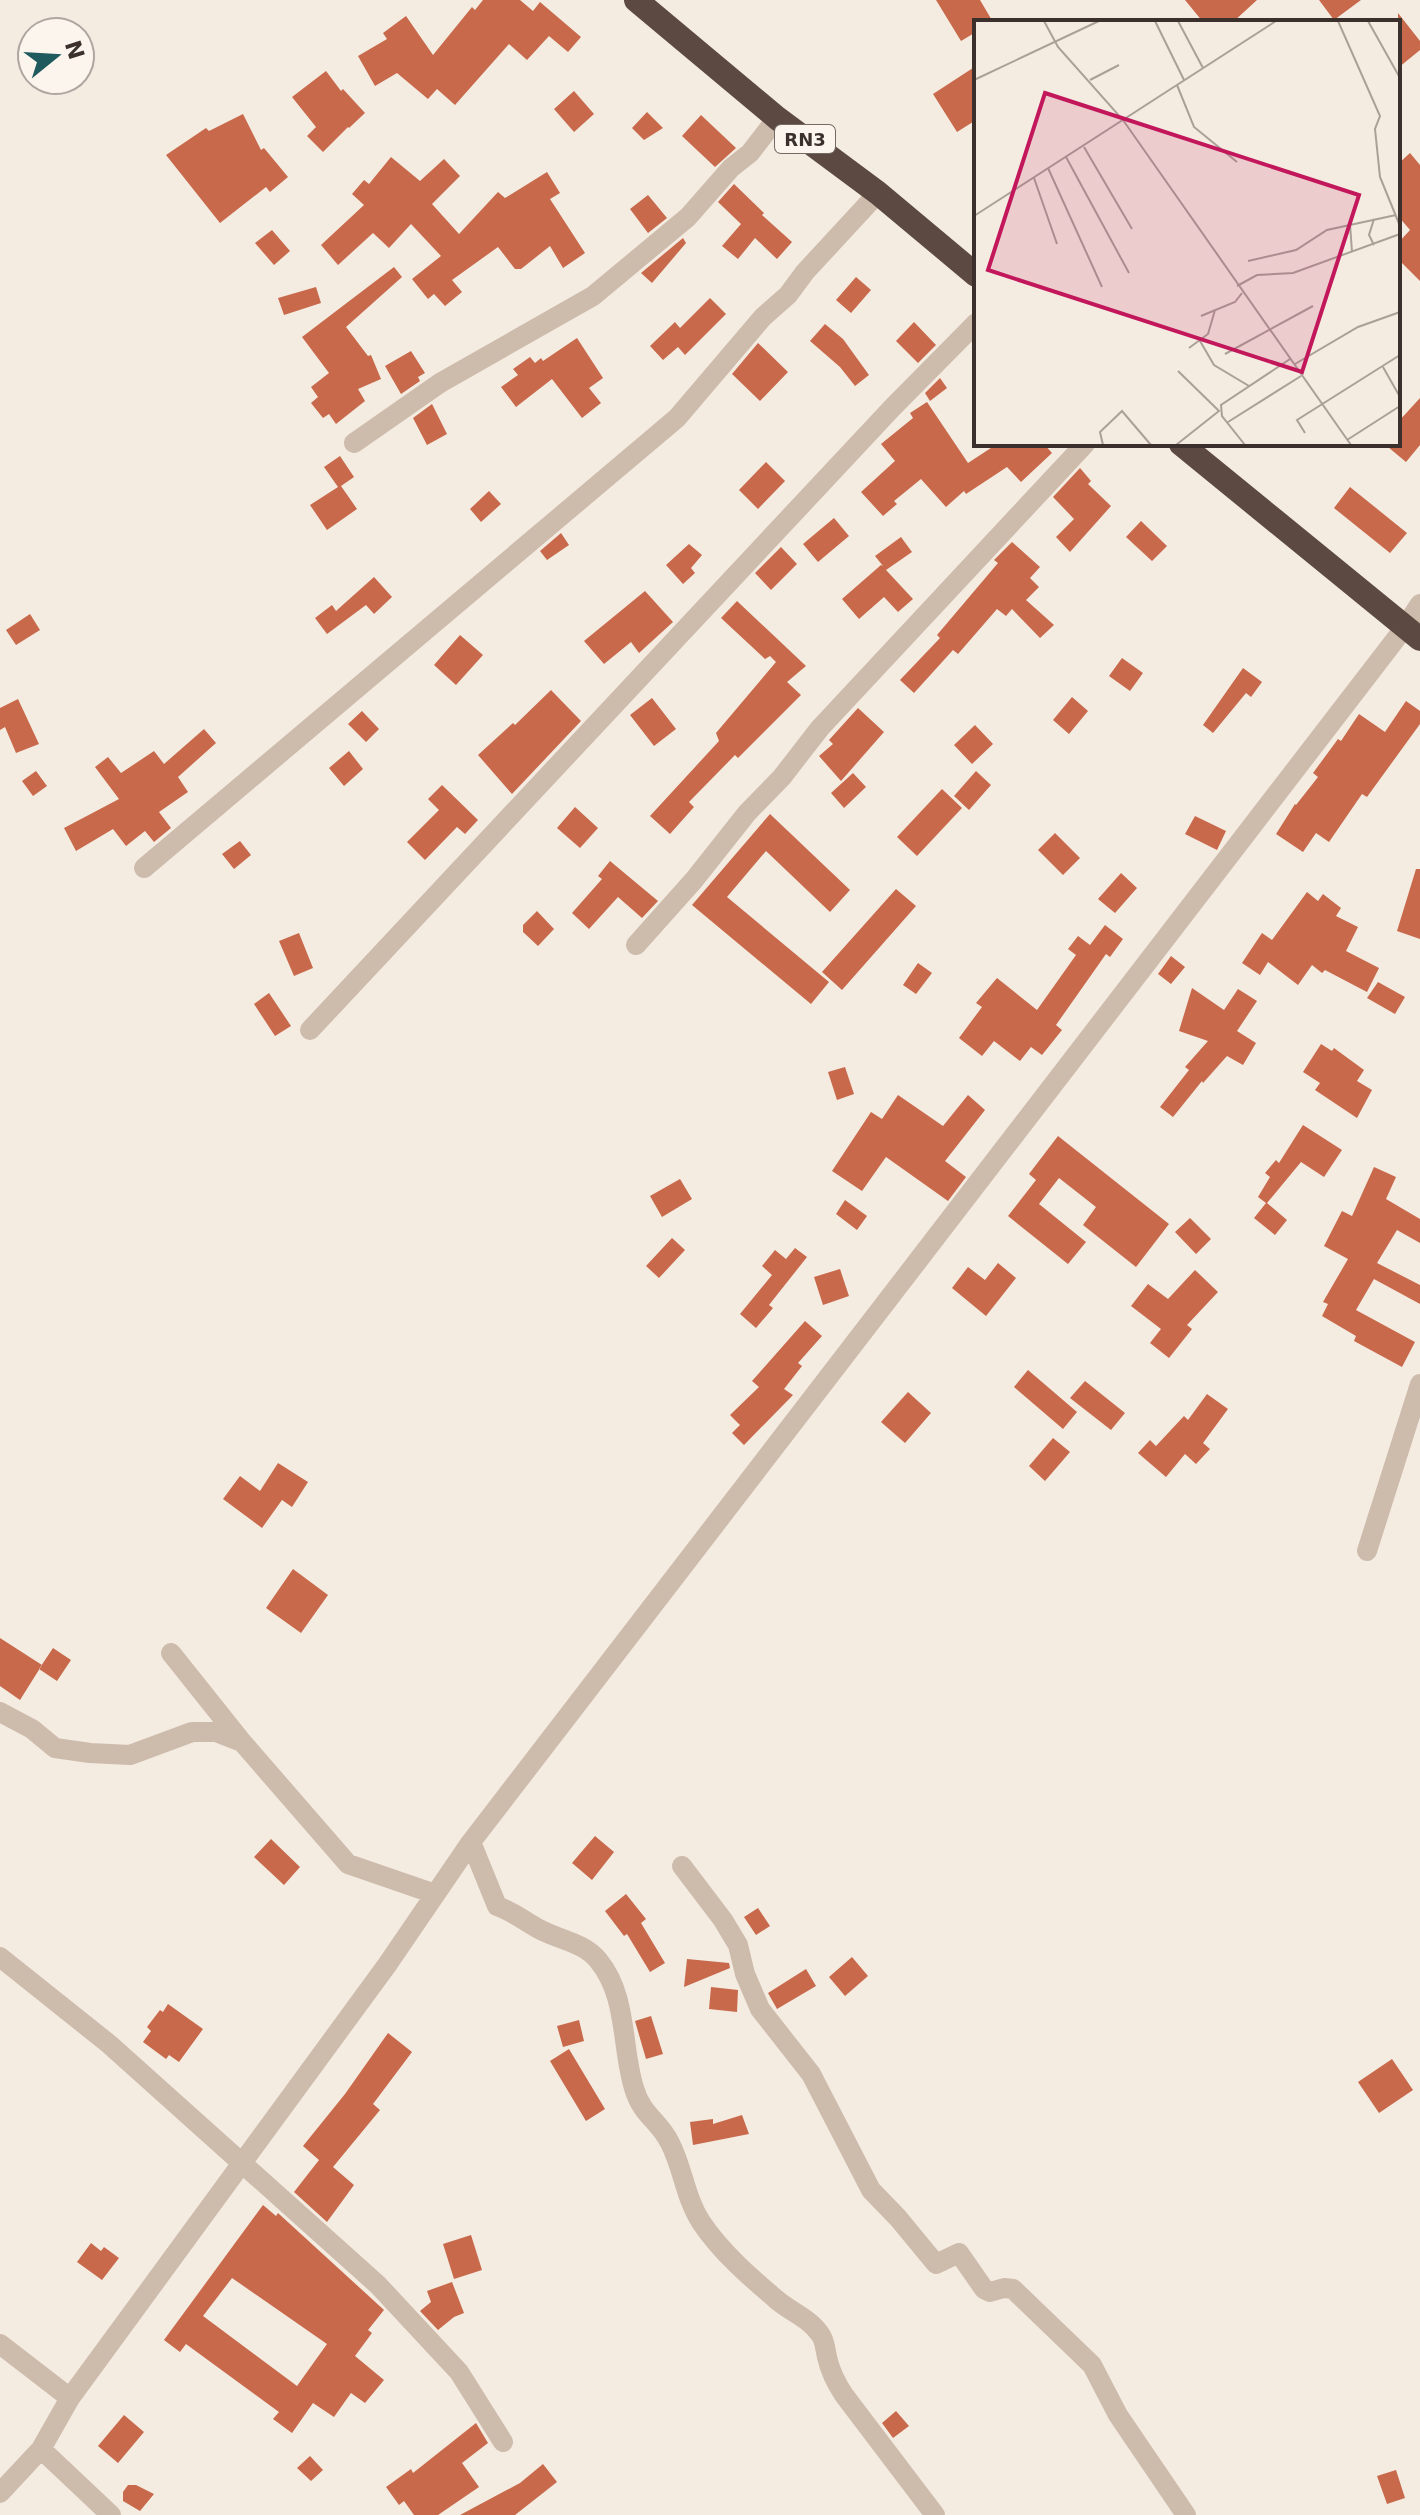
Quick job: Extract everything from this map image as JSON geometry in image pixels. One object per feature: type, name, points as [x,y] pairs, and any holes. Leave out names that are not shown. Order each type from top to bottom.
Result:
[{"type":"highway","name":"RN3","points":[[636,0],[777,118],[878,193],[974,273]]},
{"type":"highway","points":[[1183,446],[1413,633]]},
{"type":"street","points":[[354,443],[440,383],[593,296],[688,217],[731,168],[750,153],[777,118]]},
{"type":"street","points":[[144,868],[677,418],[763,317],[788,295],[805,272],[878,193]]},
{"type":"street","points":[[310,1030],[892,408],[974,325]]},
{"type":"street","points":[[636,945],[830,717],[1083,446]]},
{"type":"street","points":[[0,2493],[41,2449],[70,2398],[387,1965],[471,1842],[1413,633],[1420,604]]},
{"type":"street","points":[[1367,1551],[1420,1384]]},
{"type":"street","points":[[171,1653],[242,1742],[348,1864],[435,1894]]},
{"type":"street","points":[[0,1712],[32,1729],[55,1748],[90,1753],[130,1755],[192,1732],[216,1732],[242,1742]]},
{"type":"street","points":[[471,1842],[497,1906],[541,1931],[571,1941],[598,1960],[613,1985],[620,2008],[631,2076],[640,2105],[672,2146],[687,2195],[701,2222],[777,2301],[802,2316],[823,2337],[833,2378],[935,2515]]},
{"type":"street","points":[[682,1866],[738,1945],[745,1974],[760,2009],[811,2074],[871,2190],[936,2264],[959,2253],[984,2289],[990,2292],[1013,2289],[1092,2365],[1118,2415],[1186,2515]]},
{"type":"street","points":[[0,1957],[109,2044],[378,2285],[459,2372],[503,2442]]},
{"type":"street","points":[[0,2344],[70,2398]]},
{"type":"street","points":[[41,2449],[111,2515]]},
{"type":"building","points":[[483,0],[520,0],[533,11],[540,2],[581,37],[568,52],[549,36],[527,60],[509,44],[455,105],[437,89],[428,99],[397,73],[375,86],[358,56],[387,39],[383,33],[406,16],[433,55],[472,7],[475,10]]},
{"type":"building","points":[[936,0],[980,0],[992,20],[974,20],[974,33],[961,41]]},
{"type":"building","points":[[1185,0],[1257,0],[1235,20],[1201,20]]},
{"type":"building","points":[[1319,0],[1361,0],[1334,20]]},
{"type":"building","points":[[1398,13],[1420,41],[1420,50],[1400,66],[1400,20]]},
{"type":"building","points":[[974,67],[974,121],[957,132],[933,94]]},
{"type":"building","points":[[326,71],[341,91],[343,89],[365,113],[323,152],[307,136],[316,127],[292,97]]},
{"type":"building","points":[[574,91],[594,114],[574,132],[554,109]]},
{"type":"building","points":[[647,112],[663,128],[644,140],[632,128]]},
{"type":"building","points":[[243,114],[261,150],[264,148],[288,177],[270,192],[266,187],[220,223],[166,155],[206,128],[209,131]]},
{"type":"building","points":[[701,115],[736,148],[715,167],[682,136]]},
{"type":"building","points":[[1410,153],[1420,165],[1420,281],[1400,261],[1400,241],[1410,230],[1400,218],[1400,162]]},
{"type":"building","points":[[391,157],[420,181],[444,159],[460,176],[432,204],[459,234],[498,192],[505,198],[547,172],[560,193],[550,199],[585,253],[563,268],[550,246],[521,269],[515,269],[498,247],[452,280],[462,292],[445,306],[434,294],[428,299],[412,279],[441,256],[411,224],[389,248],[373,233],[338,265],[321,245],[364,205],[352,194],[364,180],[369,184]]},
{"type":"building","points":[[734,184],[792,242],[777,259],[755,238],[738,259],[722,246],[741,224],[718,202]]},
{"type":"building","points":[[648,195],[667,218],[648,233],[630,209]]},
{"type":"building","points":[[272,230],[290,251],[274,265],[255,243]]},
{"type":"building","points":[[683,238],[686,243],[652,283],[641,273]]},
{"type":"building","points":[[394,267],[402,277],[346,327],[368,356],[371,355],[381,379],[358,389],[365,401],[336,424],[329,414],[323,418],[311,403],[318,397],[311,387],[329,373],[302,337]]},
{"type":"building","points":[[856,277],[871,290],[851,313],[836,300]]},
{"type":"building","points":[[316,287],[321,303],[284,315],[278,298]]},
{"type":"building","points":[[710,298],[726,314],[685,355],[678,347],[663,360],[650,346],[675,322],[680,328]]},
{"type":"building","points":[[914,322],[936,345],[918,363],[896,341]]},
{"type":"building","points":[[825,324],[843,339],[869,375],[855,386],[840,367],[810,341]]},
{"type":"building","points":[[577,338],[603,378],[589,388],[601,403],[582,418],[552,379],[516,407],[501,387],[518,375],[513,369],[530,357],[535,363],[541,358],[543,361]]},
{"type":"building","points":[[758,343],[788,372],[760,401],[732,374]]},
{"type":"building","points":[[411,351],[425,373],[418,377],[420,381],[401,394],[385,366]]},
{"type":"building","points":[[940,378],[947,388],[930,401],[925,393]]},
{"type":"building","points":[[1420,398],[1420,445],[1406,462],[1388,447],[1400,446],[1400,420]]},
{"type":"building","points":[[927,402],[968,463],[994,446],[1046,446],[1052,453],[1021,482],[1007,467],[966,494],[964,491],[946,507],[921,479],[894,501],[897,504],[883,516],[861,492],[895,461],[881,444],[913,418],[910,413]]},
{"type":"building","points":[[432,404],[447,434],[427,445],[413,418]]},
{"type":"building","points":[[340,456],[354,477],[341,486],[357,509],[327,530],[310,505],[338,487],[324,467]]},
{"type":"building","points":[[766,462],[785,481],[758,509],[739,490]]},
{"type":"building","points":[[1080,468],[1091,481],[1088,484],[1111,506],[1070,552],[1056,537],[1074,519],[1053,497]]},
{"type":"building","points":[[1350,487],[1407,533],[1390,553],[1334,508]]},
{"type":"building","points":[[489,491],[501,504],[481,522],[470,509]]},
{"type":"building","points":[[834,518],[849,536],[818,562],[803,544]]},
{"type":"building","points":[[1141,521],[1167,546],[1152,561],[1126,537]]},
{"type":"building","points":[[561,533],[569,545],[547,560],[540,551]]},
{"type":"building","points":[[901,537],[912,552],[886,570],[913,599],[898,612],[884,597],[859,619],[842,599],[883,566],[875,556]]},
{"type":"building","points":[[1012,542],[1040,567],[1030,578],[1039,587],[1026,600],[1054,625],[1040,638],[1012,609],[1006,616],[997,609],[958,654],[953,650],[914,693],[900,680],[940,638],[937,635],[998,563],[994,560]]},
{"type":"building","points":[[689,544],[702,555],[691,568],[695,573],[683,584],[666,565]]},
{"type":"building","points":[[781,547],[797,564],[771,590],[755,573]]},
{"type":"building","points":[[374,577],[392,597],[374,614],[366,605],[327,634],[315,618],[332,605],[336,611]]},
{"type":"building","points":[[645,591],[673,622],[639,653],[631,642],[604,664],[584,641]]},
{"type":"building","points":[[737,601],[806,666],[787,682],[801,695],[689,802],[694,807],[670,834],[650,816],[719,741],[716,733],[776,662],[770,656],[765,659],[721,618]]},
{"type":"building","points":[[30,614],[40,630],[16,645],[6,630]]},
{"type":"building","points":[[460,635],[483,655],[456,685],[434,665]]},
{"type":"building","points":[[1122,658],[1143,673],[1130,691],[1109,676]]},
{"type":"building","points":[[1243,668],[1262,682],[1251,697],[1246,693],[1213,733],[1203,725]]},
{"type":"building","points":[[551,690],[581,721],[512,794],[478,755]]},
{"type":"building","points":[[1072,697],[1088,711],[1069,734],[1053,720]]},
{"type":"building","points":[[652,698],[676,729],[654,746],[630,715]]},
{"type":"building","points":[[18,699],[39,744],[16,753],[5,727],[0,730],[0,708]]},
{"type":"building","points":[[1406,701],[1420,711],[1420,724],[1367,797],[1362,794],[1329,842],[1316,833],[1303,852],[1276,834],[1295,804],[1318,777],[1313,773],[1338,739],[1341,741],[1359,714],[1385,732]]},
{"type":"building","points":[[858,708],[884,732],[841,781],[819,756],[833,744],[829,740]]},
{"type":"building","points":[[362,711],[379,729],[366,742],[348,724]]},
{"type":"building","points":[[975,725],[993,744],[972,764],[954,745]]},
{"type":"building","points":[[204,729],[216,743],[178,777],[188,792],[159,812],[171,828],[154,842],[145,831],[126,846],[113,829],[76,851],[64,828],[119,799],[95,767],[108,757],[121,773],[154,751],[164,764]]},
{"type":"building","points":[[349,751],[363,769],[344,786],[329,768]]},
{"type":"building","points":[[36,771],[47,786],[33,796],[22,781]]},
{"type":"building","points":[[976,771],[991,785],[969,810],[954,796]]},
{"type":"building","points":[[853,773],[866,787],[844,808],[831,793]]},
{"type":"building","points":[[442,785],[478,820],[465,834],[457,827],[425,860],[407,842],[439,810],[428,799]]},
{"type":"building","points":[[942,789],[962,808],[917,856],[897,837]]},
{"type":"building","points":[[575,807],[598,828],[580,848],[557,828]]},
{"type":"building","points":[[770,814],[850,890],[830,912],[766,851],[727,897],[829,982],[811,1004],[692,905]]},
{"type":"building","points":[[1195,816],[1226,831],[1217,850],[1185,834]]},
{"type":"building","points":[[1055,833],[1080,858],[1063,875],[1038,850]]},
{"type":"building","points":[[240,841],[251,855],[234,869],[222,854]]},
{"type":"building","points":[[610,861],[658,901],[642,918],[618,897],[589,929],[572,913],[602,879],[598,876]]},
{"type":"building","points":[[1416,869],[1420,869],[1420,939],[1397,931]]},
{"type":"building","points":[[1121,873],[1137,888],[1115,913],[1098,899]]},
{"type":"building","points":[[896,889],[916,906],[842,990],[822,972]]},
{"type":"building","points":[[1307,892],[1318,901],[1323,894],[1341,908],[1336,916],[1358,927],[1346,951],[1379,968],[1367,992],[1325,970],[1322,973],[1312,965],[1298,985],[1268,962],[1260,975],[1242,963],[1262,933],[1272,940]]},
{"type":"building","points":[[537,911],[554,929],[538,946],[523,932],[523,925]]},
{"type":"building","points":[[1105,925],[1123,939],[1110,957],[1106,954],[1056,1025],[1062,1030],[1042,1055],[1031,1047],[1020,1061],[994,1041],[982,1056],[959,1038],[982,1007],[976,1003],[997,978],[1037,1010],[1076,955],[1068,949],[1078,936],[1090,945]]},
{"type":"building","points":[[299,933],[313,968],[294,976],[279,941]]},
{"type":"building","points":[[1171,956],[1185,967],[1171,984],[1158,974]]},
{"type":"building","points":[[918,963],[932,973],[916,994],[903,985]]},
{"type":"building","points":[[1378,982],[1405,997],[1395,1014],[1367,998]]},
{"type":"building","points":[[1192,988],[1224,1010],[1238,989],[1257,1001],[1237,1031],[1256,1043],[1243,1065],[1227,1056],[1173,1117],[1160,1107],[1189,1070],[1185,1067],[1208,1041],[1179,1031]]},
{"type":"building","points":[[269,993],[291,1026],[275,1036],[254,1004]]},
{"type":"building","points":[[1321,1044],[1332,1051],[1334,1048],[1364,1070],[1357,1081],[1372,1090],[1357,1118],[1315,1090],[1320,1083],[1303,1072]]},
{"type":"building","points":[[845,1067],[854,1094],[837,1100],[828,1072]]},
{"type":"building","points":[[898,1095],[943,1126],[968,1095],[985,1110],[945,1161],[966,1177],[948,1201],[886,1157],[862,1191],[832,1171],[871,1112],[882,1119]]},
{"type":"building","points":[[1303,1125],[1342,1150],[1324,1177],[1301,1162],[1267,1203],[1287,1220],[1275,1235],[1254,1218],[1266,1203],[1258,1197],[1270,1177],[1265,1173],[1276,1160],[1279,1163]]},
{"type":"building","points":[[1058,1136],[1169,1224],[1136,1267],[1083,1225],[1096,1207],[1059,1178],[1039,1204],[1086,1242],[1068,1264],[1008,1216],[1036,1180],[1029,1174]]},
{"type":"building","points":[[1374,1167],[1396,1177],[1386,1199],[1420,1219],[1420,1243],[1397,1230],[1377,1263],[1420,1285],[1420,1304],[1374,1279],[1356,1310],[1415,1342],[1402,1367],[1354,1341],[1356,1336],[1322,1316],[1328,1304],[1323,1302],[1348,1259],[1324,1246],[1342,1211],[1352,1216]]},
{"type":"building","points":[[680,1179],[692,1199],[662,1217],[650,1196]]},
{"type":"building","points":[[845,1200],[867,1216],[857,1230],[836,1214]]},
{"type":"building","points":[[1190,1218],[1211,1239],[1196,1254],[1175,1232]]},
{"type":"building","points":[[672,1238],[685,1250],[659,1278],[646,1266]]},
{"type":"building","points":[[795,1248],[807,1257],[769,1305],[773,1308],[756,1328],[740,1314],[772,1275],[762,1266],[775,1250],[786,1259]]},
{"type":"building","points":[[998,1263],[1016,1278],[986,1316],[952,1288],[968,1267],[985,1280]]},
{"type":"building","points":[[840,1269],[849,1296],[823,1305],[814,1277]]},
{"type":"building","points":[[1195,1270],[1218,1292],[1187,1325],[1192,1329],[1169,1358],[1150,1343],[1161,1329],[1131,1306],[1148,1284],[1168,1299]]},
{"type":"building","points":[[805,1321],[822,1336],[798,1363],[802,1366],[784,1389],[793,1395],[744,1445],[732,1433],[740,1425],[730,1415],[759,1387],[752,1381]]},
{"type":"building","points":[[1028,1370],[1077,1412],[1063,1429],[1014,1387]]},
{"type":"building","points":[[1085,1381],[1125,1413],[1111,1430],[1070,1398]]},
{"type":"building","points":[[908,1392],[931,1413],[905,1443],[881,1422]]},
{"type":"building","points":[[1207,1394],[1228,1409],[1203,1443],[1210,1449],[1196,1464],[1185,1454],[1166,1477],[1138,1453],[1150,1440],[1156,1446],[1184,1416],[1188,1420]]},
{"type":"building","points":[[1053,1438],[1070,1452],[1045,1481],[1029,1466]]},
{"type":"building","points":[[278,1463],[308,1482],[292,1507],[282,1500],[262,1528],[223,1499],[240,1476],[260,1491]]},
{"type":"building","points":[[293,1569],[328,1595],[301,1633],[266,1608]]},
{"type":"building","points":[[0,1638],[42,1665],[20,1700],[0,1686]]},
{"type":"building","points":[[53,1648],[71,1660],[57,1681],[39,1669]]},
{"type":"building","points":[[595,1836],[614,1852],[592,1880],[572,1863]]},
{"type":"building","points":[[271,1839],[300,1867],[284,1885],[254,1857]]},
{"type":"building","points":[[626,1894],[646,1919],[641,1923],[665,1963],[650,1972],[627,1934],[624,1936],[605,1911]]},
{"type":"building","points":[[758,1908],[770,1926],[756,1935],[744,1917]]},
{"type":"building","points":[[852,1957],[868,1976],[845,1996],[829,1977]]},
{"type":"building","points":[[687,1959],[729,1963],[730,1968],[684,1987]]},
{"type":"building","points":[[806,1969],[816,1986],[777,2009],[768,1993]]},
{"type":"building","points":[[711,1987],[738,1990],[737,2012],[709,2009]]},
{"type":"building","points":[[168,2004],[203,2029],[179,2062],[169,2055],[166,2059],[143,2042],[151,2031],[147,2027]]},
{"type":"building","points":[[651,2016],[663,2054],[646,2059],[635,2021]]},
{"type":"building","points":[[579,2020],[584,2041],[563,2047],[557,2026]]},
{"type":"building","points":[[388,2033],[412,2052],[373,2104],[380,2110],[333,2167],[354,2185],[327,2222],[294,2192],[319,2160],[303,2146]]},
{"type":"building","points":[[569,2049],[605,2109],[586,2121],[550,2061]]},
{"type":"building","points":[[1392,2059],[1413,2090],[1379,2113],[1358,2082]]},
{"type":"building","points":[[742,2115],[749,2134],[693,2145],[690,2122],[713,2119],[713,2124]]},
{"type":"building","points":[[263,2205],[276,2216],[278,2213],[384,2310],[368,2330],[372,2333],[355,2356],[384,2380],[365,2403],[351,2393],[334,2417],[313,2403],[292,2433],[273,2419],[279,2412],[186,2344],[180,2352],[164,2340]],"holes":[[[232,2278],[327,2344],[297,2386],[203,2316]]]},
{"type":"building","points":[[471,2235],[482,2270],[454,2279],[443,2244]]},
{"type":"building","points":[[91,2243],[101,2251],[104,2247],[119,2258],[102,2280],[77,2262]]},
{"type":"building","points":[[452,2282],[464,2313],[438,2330],[420,2311],[431,2302],[427,2291]]},
{"type":"building","points":[[896,2411],[909,2426],[893,2438],[882,2423]]},
{"type":"building","points":[[124,2415],[144,2432],[118,2463],[98,2446]]},
{"type":"building","points":[[476,2423],[488,2443],[462,2463],[479,2487],[438,2515],[414,2515],[404,2501],[399,2505],[386,2487],[411,2469],[413,2473]]},
{"type":"building","points":[[310,2456],[323,2470],[311,2481],[297,2468]]},
{"type":"building","points":[[543,2464],[557,2482],[515,2515],[460,2515],[520,2483]]},
{"type":"building","points":[[1396,2470],[1405,2498],[1387,2504],[1377,2476]]},
{"type":"building","points":[[128,2485],[136,2485],[154,2494],[140,2511],[123,2501],[123,2492]]}]
